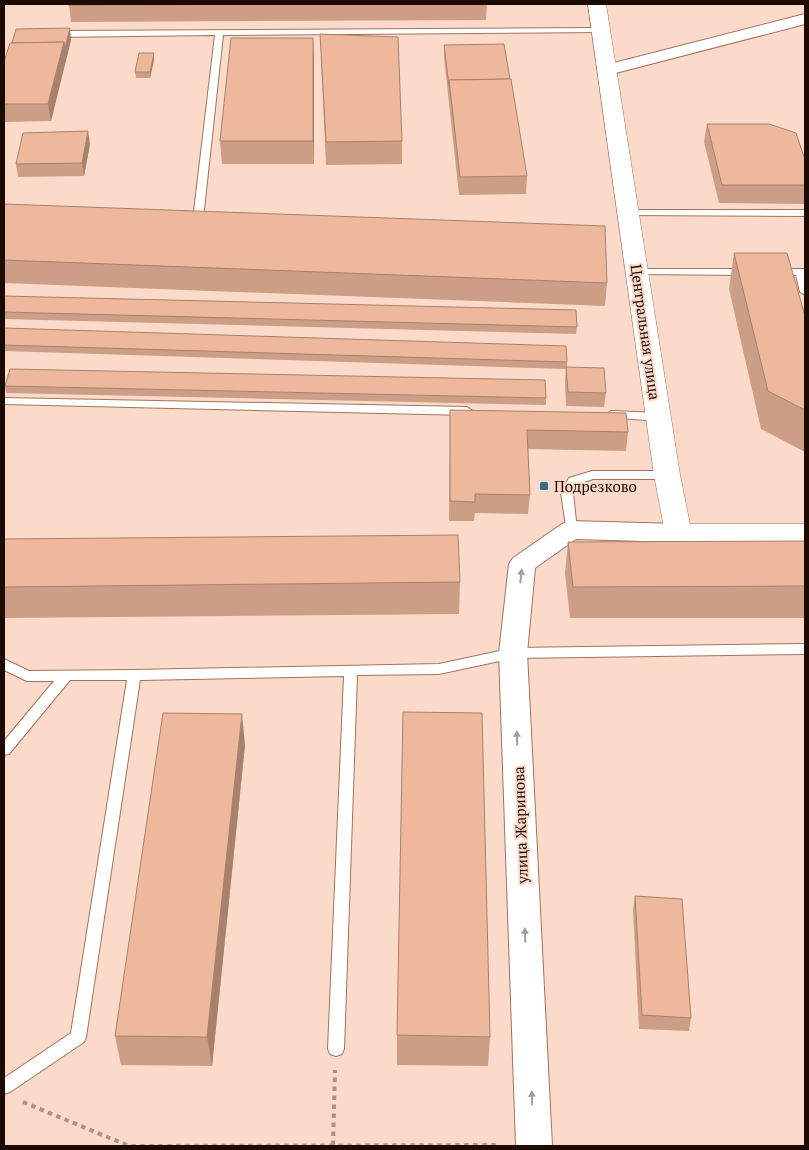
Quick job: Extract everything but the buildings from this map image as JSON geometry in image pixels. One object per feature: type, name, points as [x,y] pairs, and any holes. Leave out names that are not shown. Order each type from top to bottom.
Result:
[{"type":"street","name":"Центральная улица","points":[[597,4],[667,475],[678,533]]},
{"type":"street","points":[[608,70],[804,20]]},
{"type":"street","points":[[571,530],[678,533],[805,532]]},
{"type":"street","name":"улица Жаринова","points":[[534,1145],[513,653],[522,564],[571,530]]},
{"type":"lane","points":[[43,34],[602,30]]},
{"type":"lane","points":[[197,233],[219,33]]},
{"type":"lane","points":[[628,213],[805,213]]},
{"type":"lane","points":[[637,272],[802,272],[805,292]]},
{"type":"lane","points":[[4,401],[477,411]]},
{"type":"lane","points":[[602,415],[659,417]]},
{"type":"lane","points":[[571,530],[567,494],[573,481],[592,475],[667,475]]},
{"type":"lane","points":[[4,664],[27,676],[351,671],[439,669],[513,653],[805,649]]},
{"type":"lane","points":[[336,1049],[351,671]]},
{"type":"lane","points":[[4,1087],[78,1036],[134,675]]},
{"type":"lane","points":[[4,750],[66,676]]},
{"type":"path","points":[[333,1145],[336,1049]]},
{"type":"path","points":[[22,1102],[129,1146],[534,1145]]},
{"type":"place","name":"Подрезково","points":[[544,486]]}]
